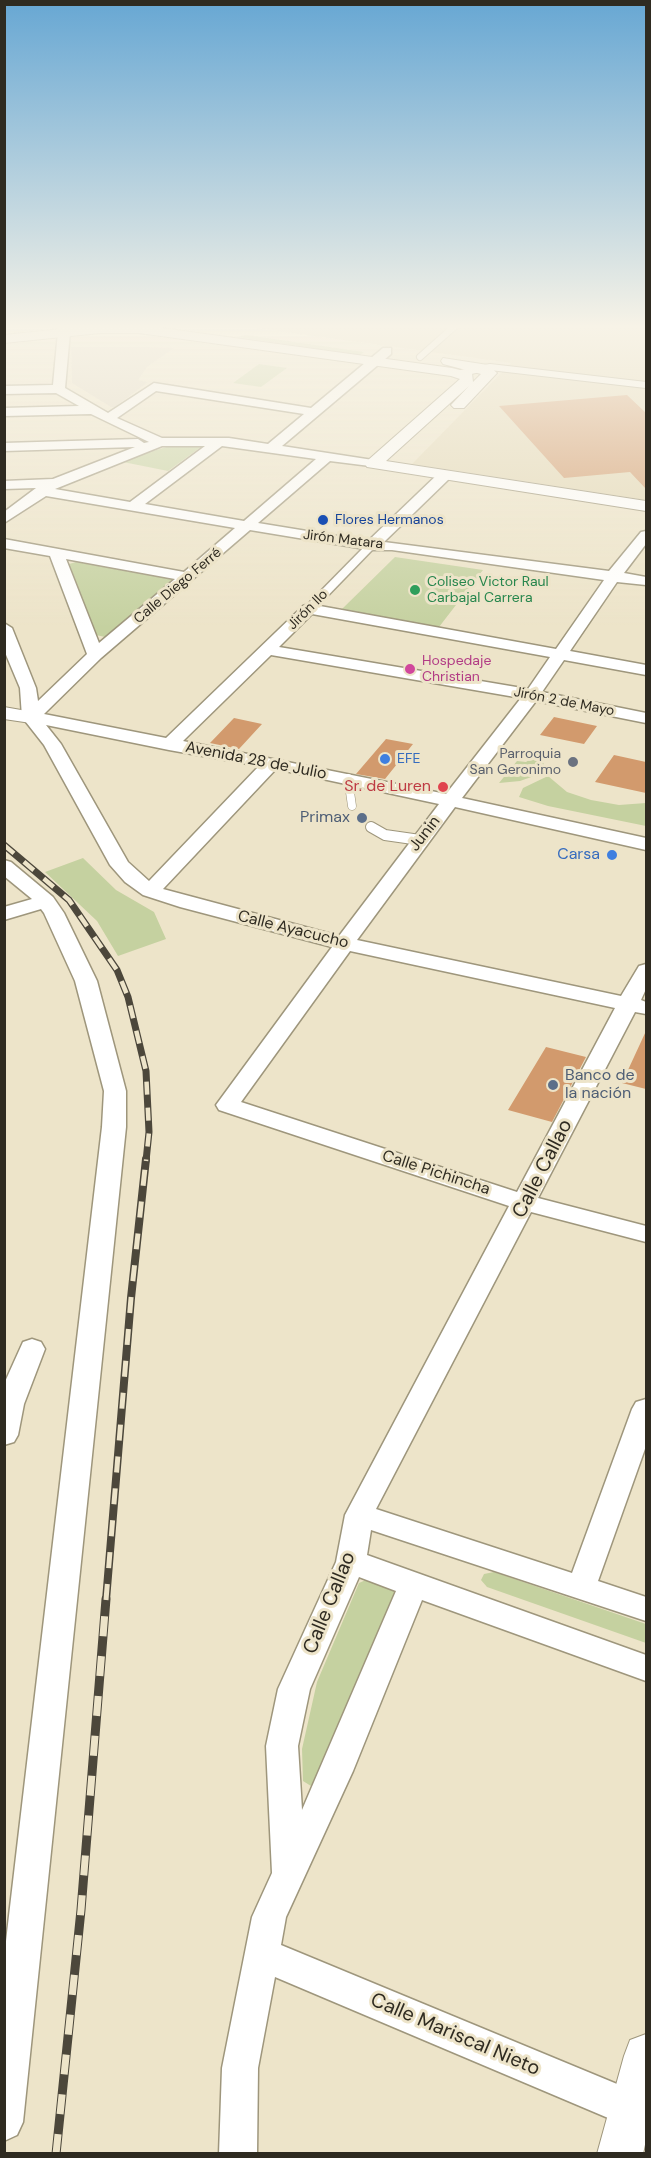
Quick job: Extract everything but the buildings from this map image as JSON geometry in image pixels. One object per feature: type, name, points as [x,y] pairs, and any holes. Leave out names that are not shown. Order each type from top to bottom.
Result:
[{"type":"street","points":[[127,427],[160,442]]},
{"type":"street","points":[[270,449],[297,427]]},
{"type":"street","points":[[374,464],[415,427]]},
{"type":"street","points":[[392,467],[435,427]]},
{"type":"street","points":[[4,519],[40,491],[55,483],[160,442]]},
{"type":"street","points":[[132,507],[219,442]]},
{"type":"street","points":[[4,447],[219,442],[646,506]]},
{"type":"street","name":"Calle Diego Ferré","points":[[31,717],[95,655],[327,457]]},
{"type":"street","name":"Jirón Ilo","points":[[169,745],[445,475]]},
{"type":"street","points":[[4,485],[55,483]]},
{"type":"street","name":"Jirón Matara","points":[[40,491],[371,546],[392,546],[646,581]]},
{"type":"street","name":"Junin","points":[[227,1105],[420,840],[532,696],[613,577],[646,535]]},
{"type":"street","points":[[4,543],[188,577]]},
{"type":"street","points":[[57,554],[95,655]]},
{"type":"street","points":[[309,609],[646,670]]},
{"type":"street","points":[[6,635],[28,688],[31,717]]},
{"type":"street","name":"Jirón 2 de Mayo","points":[[268,650],[646,718]]},
{"type":"street","name":"Avenida 28 de Julio","points":[[4,713],[348,778],[646,844]]},
{"type":"street","name":"Calle Ayacucho","points":[[31,717],[52,744],[120,866],[150,891],[345,944],[637,1006]]},
{"type":"street","points":[[150,891],[270,765]]},
{"type":"street","points":[[4,866],[46,902],[54,913],[86,981],[115,1091],[114,1127],[4,2122]]},
{"type":"street","points":[[4,914],[46,902]]},
{"type":"street","name":"Calle Callao","points":[[238,2154],[240,2068],[264,1955],[269,1917],[289,1873],[282,1746],[294,1689],[351,1562],[359,1515],[526,1203],[637,1006],[646,970]]},
{"type":"street","name":"Calle Pichincha","points":[[227,1105],[526,1203],[646,1234]]},
{"type":"street","points":[[4,1435],[10,1404],[32,1349]]},
{"type":"street","points":[[581,1588],[646,1409]]},
{"type":"street","points":[[359,1515],[646,1609]]},
{"type":"street","points":[[351,1562],[646,1668]]},
{"type":"street","points":[[289,1873],[337,1771],[414,1584]]},
{"type":"street","name":"Calle Mariscal Nieto","points":[[264,1955],[639,2112]]},
{"type":"street","points":[[620,2154],[639,2112],[646,2056]]},
{"type":"lane","points":[[348,778],[351,806]]},
{"type":"lane","points":[[370,827],[385,835],[420,840]]},
{"type":"shaded area","points":[[449,427],[646,427],[646,500],[412,464]]},
{"type":"green space","points":[[177,444],[205,444],[168,471],[118,461]]},
{"type":"green space","name":"Coliseo Victor Raul Carbajal Carrera","points":[[395,557],[483,570],[439,627],[342,609]]},
{"type":"green space","points":[[76,562],[177,580],[105,637],[96,635],[69,564]]},
{"type":"green space","points":[[538,754],[548,771],[520,781],[499,783],[517,761],[526,762]]},
{"type":"green space","points":[[548,776],[567,792],[591,800],[619,805],[646,803],[646,826],[548,806],[519,797],[523,788]]},
{"type":"green space","points":[[83,858],[116,890],[154,912],[166,939],[118,956],[97,921],[45,872]]},
{"type":"green space","points":[[494,1572],[646,1624],[646,1643],[487,1587],[481,1580],[484,1574]]},
{"type":"green space","points":[[368,1579],[379,1579],[397,1592],[316,1785],[311,1786],[303,1781],[302,1749],[317,1682],[359,1583]]},
{"type":"railway","points":[[4,845],[69,900],[117,970],[128,997],[146,1071],[149,1132],[146,1161]]},
{"type":"railway","points":[[106,1600],[131,1298],[146,1159]]},
{"type":"railway","points":[[56,2154],[81,1910],[106,1599]]},
{"type":"place","name":"Flores Hermanos","points":[[323,520]]},
{"type":"place","name":"Coliseo Victor Raul Carbajal Carrera","points":[[415,590]]},
{"type":"place","name":"Hospedaje Christian","points":[[410,669]]},
{"type":"place","name":"EFE","points":[[385,759]]},
{"type":"place","name":"Parroquia San Geronimo","points":[[573,762]]},
{"type":"place","name":"Sr. de Luren","points":[[443,787]]},
{"type":"place","name":"Primax","points":[[362,818]]},
{"type":"place","name":"Carsa","points":[[612,855]]},
{"type":"place","name":"Banco de la nación","points":[[553,1085]]}]
